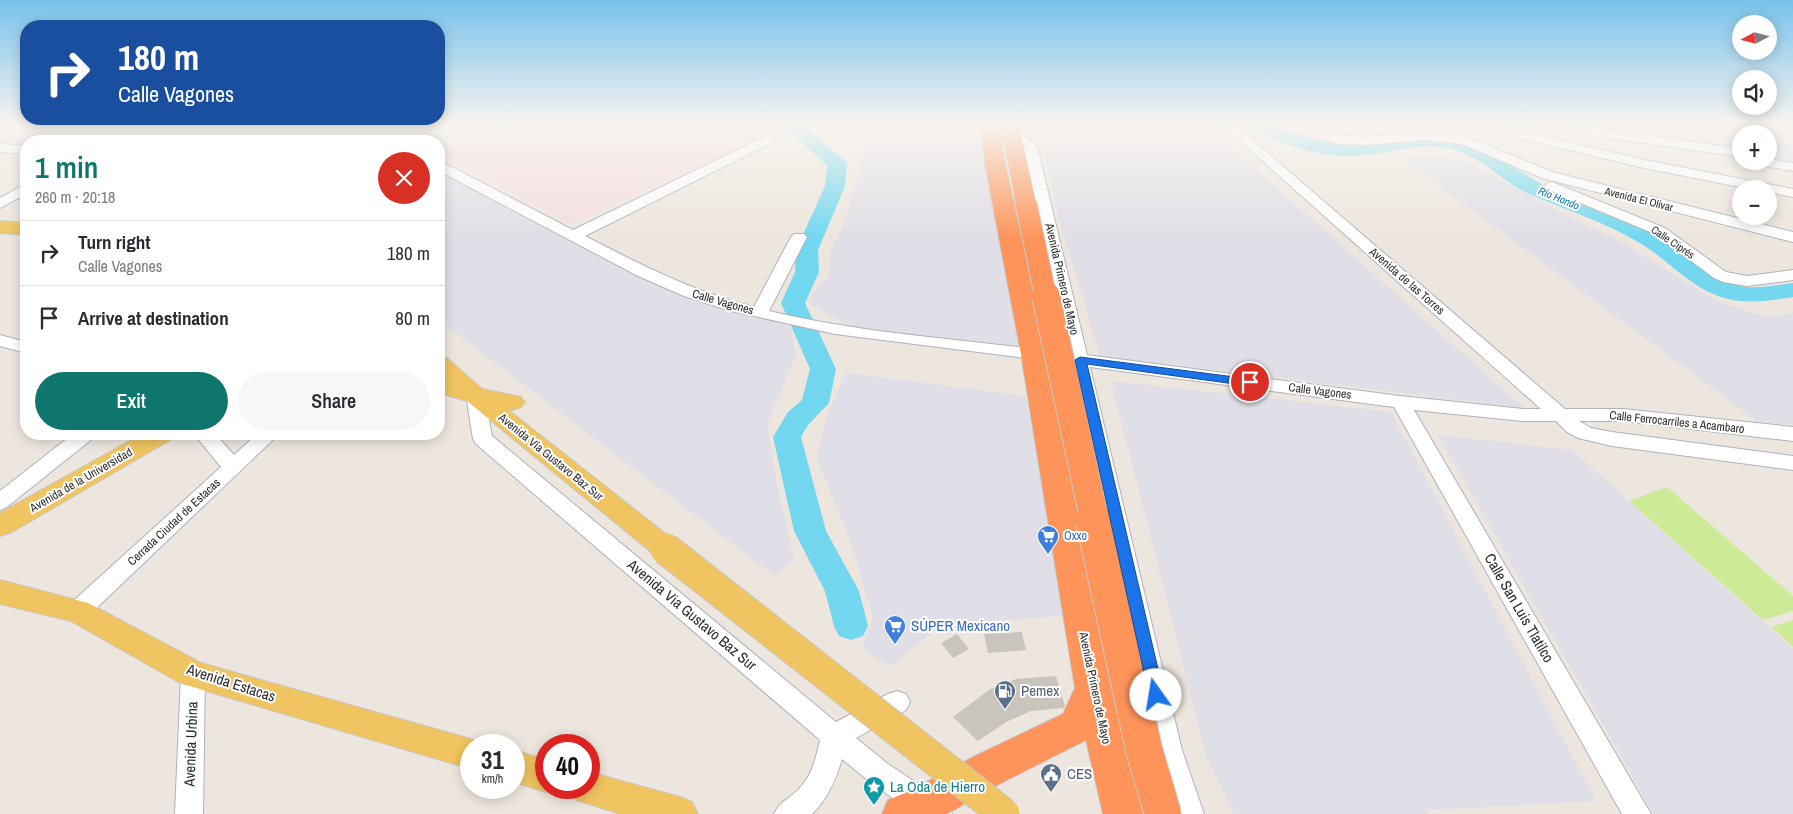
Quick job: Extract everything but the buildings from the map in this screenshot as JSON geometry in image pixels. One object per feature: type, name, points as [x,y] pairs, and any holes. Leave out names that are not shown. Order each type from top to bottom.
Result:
[{"type":"highway","name":"Avenida Primero de Mayo","points":[[995,163],[1034,354],[1093,688],[1122,811]]},
{"type":"highway","name":"Avenida Primero de Mayo","points":[[1013,163],[1144,750],[1163,814]]},
{"type":"highway","points":[[922,811],[987,770],[1076,726],[1093,688]]},
{"type":"main road","points":[[0,227],[20,229]]},
{"type":"main road","name":"Avenida Vía Gustavo Baz Sur","points":[[445,368],[475,396],[666,549],[1004,814]]},
{"type":"main road","points":[[445,388],[475,396],[513,402]]},
{"type":"main road","name":"Avenida de la Universidad","points":[[0,526],[150,440]]},
{"type":"main road","name":"Avenida Estacas","points":[[0,592],[78,611],[193,674],[460,751]]},
{"type":"main road","points":[[600,791],[680,814]]},
{"type":"street","points":[[572,236],[720,163]]},
{"type":"street","name":"Avenida Primero de Mayo","points":[[1034,163],[1169,750],[1190,814]]},
{"type":"street","name":"Avenida de las Torres","points":[[1272,163],[1574,427],[1585,433]]},
{"type":"street","name":"Avenida El Olivar","points":[[1516,163],[1568,181],[1732,216]]},
{"type":"street","points":[[1652,163],[1732,182]]},
{"type":"street","points":[[1656,163],[1793,187]]},
{"type":"street","points":[[1777,164],[1793,167]]},
{"type":"street","name":"Calle Vagones","points":[[445,169],[674,287],[760,312],[812,324],[1034,354]]},
{"type":"street","name":"Calle Ciprés","points":[[1529,169],[1540,179],[1559,189],[1660,231],[1720,275],[1732,280],[1744,282],[1793,276]]},
{"type":"street","points":[[1777,190],[1793,193]]},
{"type":"street","points":[[0,204],[20,192]]},
{"type":"street","name":"Avenida El Olivar","points":[[1767,225],[1793,237]]},
{"type":"street","points":[[760,312],[799,237]]},
{"type":"street","points":[[0,340],[20,346]]},
{"type":"street","name":"Calle Vagones","points":[[1080,360],[1400,402],[1523,415],[1560,414]]},
{"type":"street","name":"Avenida Via Gustavo Baz Sur","points":[[475,396],[483,439],[879,772],[922,811]]},
{"type":"street","name":"Calle San Luis Tlatilco","points":[[1400,402],[1638,814]]},
{"type":"street","name":"Calle Ferrocarriles a Acambaro","points":[[1560,414],[1623,415],[1793,434]]},
{"type":"street","name":"Calle Ferrocarriles a Acambaro","points":[[1585,433],[1620,440],[1793,462]]},
{"type":"street","points":[[0,502],[78,440]]},
{"type":"street","points":[[209,440],[234,467]]},
{"type":"street","name":"Cerrada Ciudad de Estacas","points":[[78,611],[263,440]]},
{"type":"street","points":[[1051,454],[1102,454]]},
{"type":"street","name":"Avenida Urbina","points":[[189,814],[193,674]]},
{"type":"street","points":[[788,814],[811,798],[822,780],[834,736],[897,702]]},
{"type":"shaded area","points":[[456,163],[709,163],[571,224]]},
{"type":"shaded area","points":[[862,163],[992,163],[1023,348],[853,328],[806,301],[829,276],[830,254],[847,217]]},
{"type":"shaded area","points":[[1046,163],[1249,163],[1524,408],[1100,356],[1058,215]]},
{"type":"shaded area","points":[[1409,163],[1468,163],[1566,215],[1618,240],[1716,301],[1766,317],[1793,313],[1793,425],[1757,421]]},
{"type":"shaded area","points":[[445,173],[626,272],[667,289],[791,327],[796,355],[767,424],[777,484],[794,560],[775,576],[445,325]]},
{"type":"shaded area","points":[[846,373],[1026,396],[1064,616],[943,624],[890,666],[862,649],[873,617],[851,542],[816,457],[827,416]]},
{"type":"shaded area","points":[[1111,381],[1391,412],[1596,801],[1427,810],[1428,814],[1234,814],[1206,756]]},
{"type":"shaded area","points":[[1438,435],[1572,450],[1793,649],[1793,814],[1654,814]]},
{"type":"green space","points":[[1667,487],[1793,596],[1793,611],[1763,620],[1629,501]]},
{"type":"green space","points":[[1793,620],[1793,647],[1771,627]]},
{"type":"waterway","points":[[837,163],[835,186],[807,250],[807,272],[793,303],[823,369],[815,403],[798,419],[787,437],[810,531],[842,591],[851,626]]},
{"type":"waterway","name":"Río Hondo","points":[[1494,163],[1536,189],[1626,226],[1663,248],[1706,281],[1726,291],[1751,295],[1793,290]]},
{"type":"place","name":"Oxxo","points":[[1048,555]]},
{"type":"place","name":"SÚPER Mexicano","points":[[895,645]]},
{"type":"place","name":"Pemex","points":[[1005,710]]},
{"type":"place","name":"CES","points":[[1051,793]]},
{"type":"place","name":"La Oda de Hierro","points":[[874,806]]},
{"type":"route","points":[[1156,695],[1080,360],[1250,382]]}]
